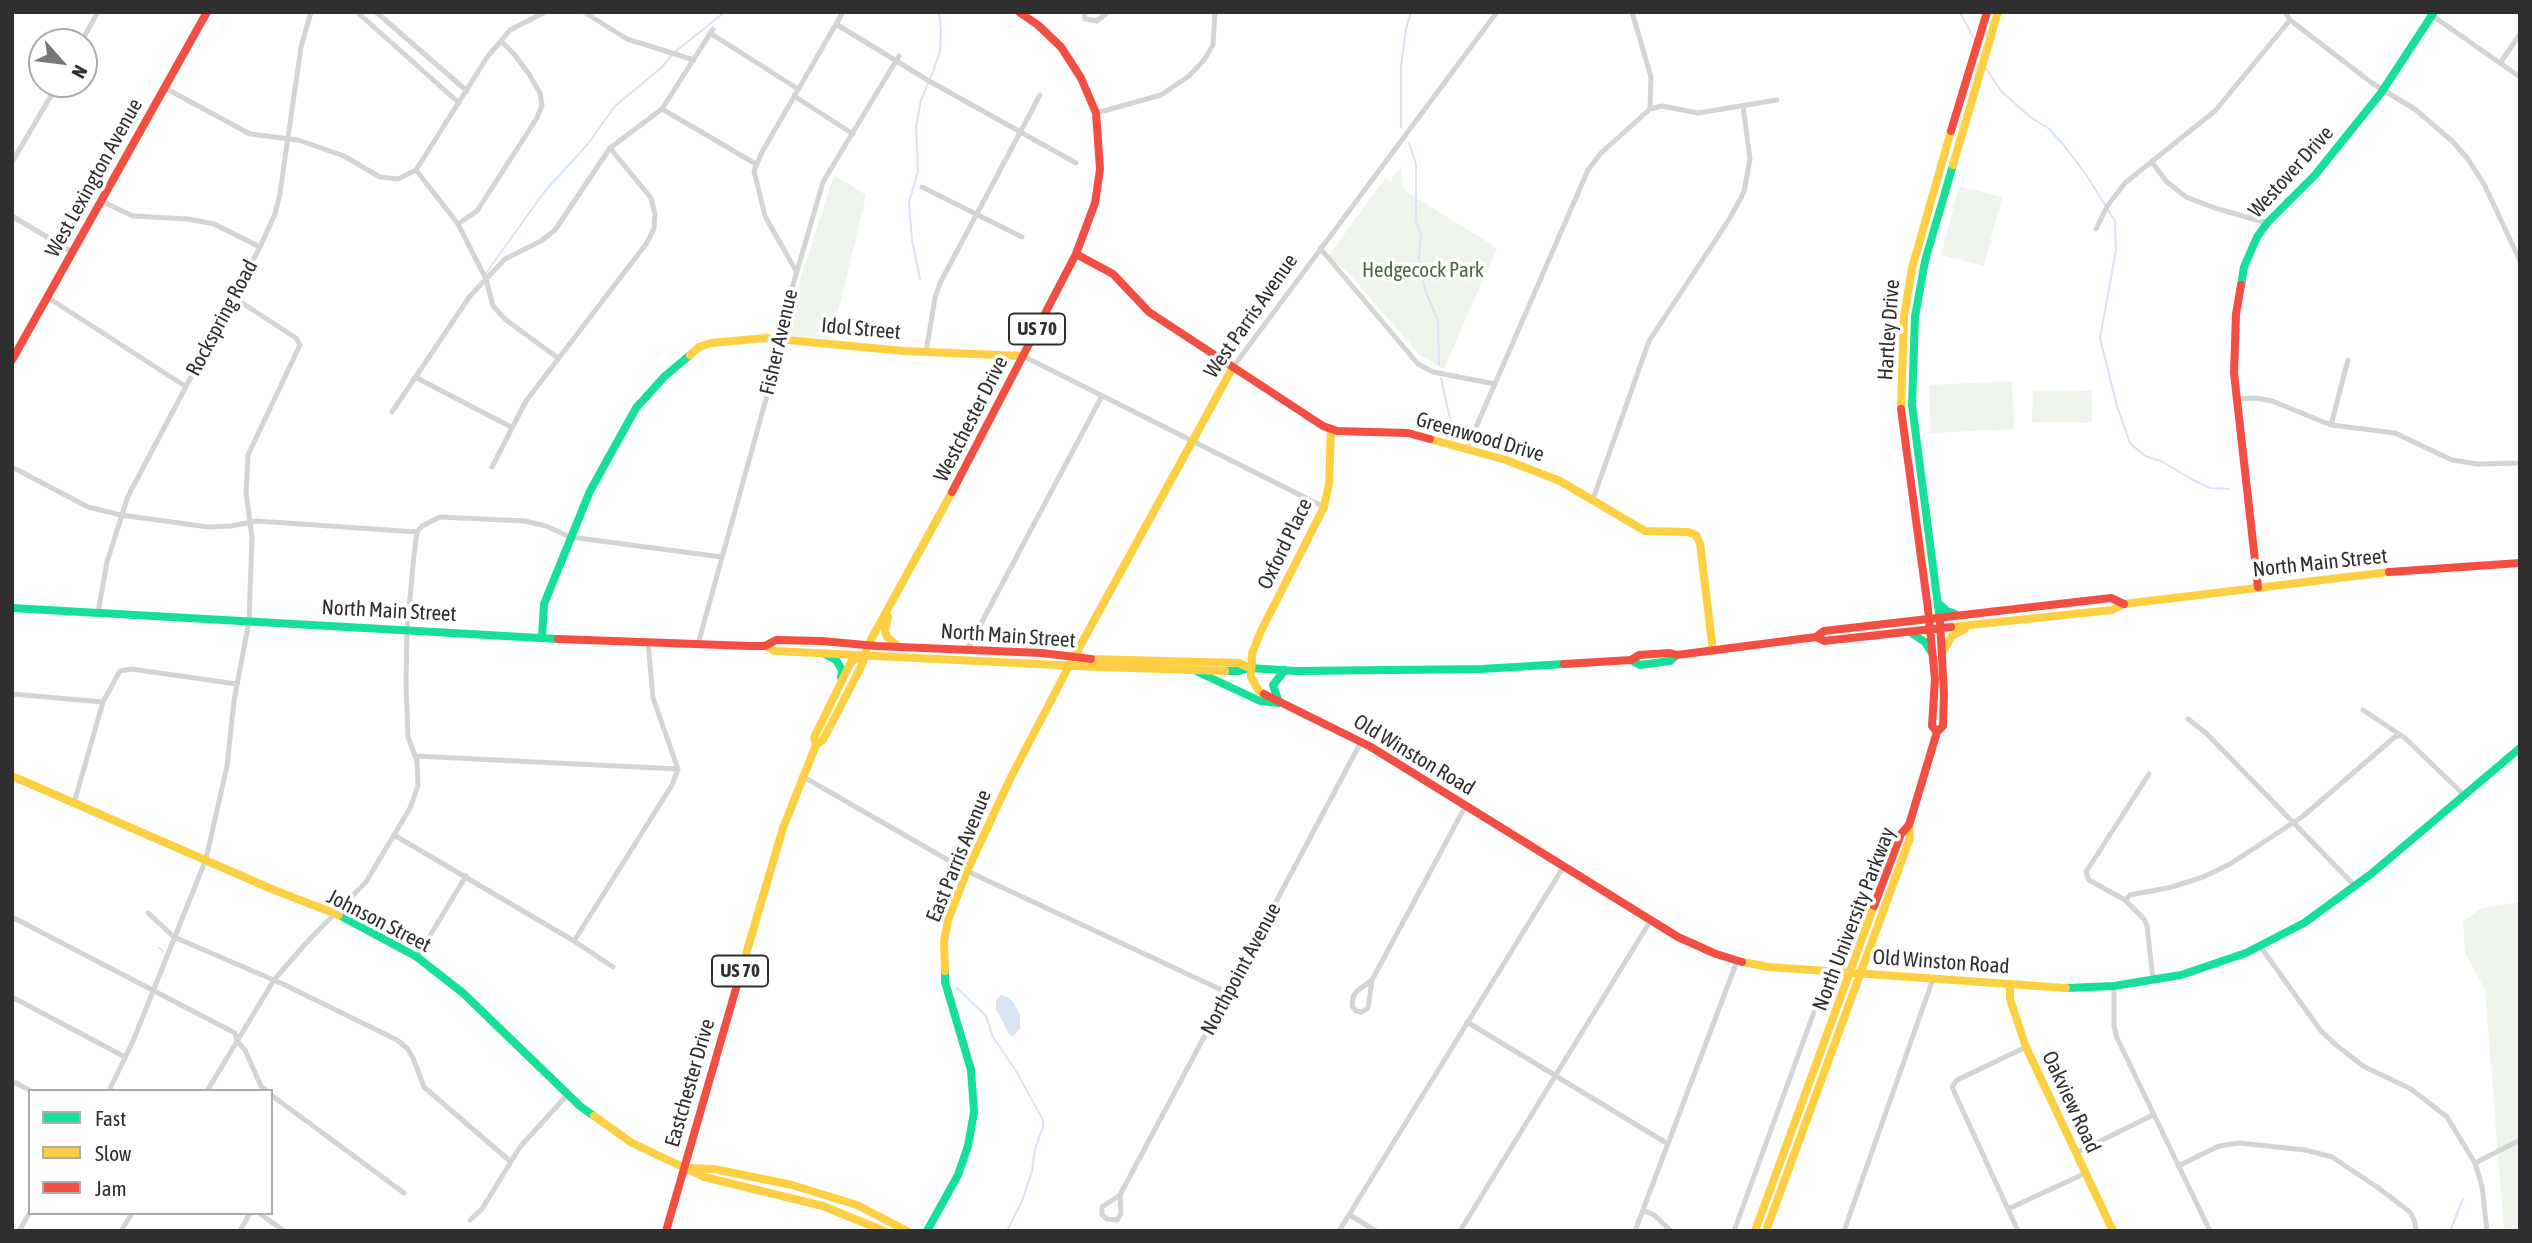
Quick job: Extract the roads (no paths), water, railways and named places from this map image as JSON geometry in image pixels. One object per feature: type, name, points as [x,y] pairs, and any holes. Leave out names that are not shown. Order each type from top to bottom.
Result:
[{"type":"street","points":[[89,28],[98,12]]},
{"type":"street","name":"West Lexington Avenue","points":[[12,360],[207,12]]},
{"type":"street","name":"Rockspring Road","points":[[97,613],[107,562],[121,514],[136,479],[275,214],[289,139],[300,47],[311,12]]},
{"type":"street","points":[[357,12],[459,103]]},
{"type":"street","points":[[376,12],[467,91]]},
{"type":"street","points":[[165,88],[250,134],[289,139],[333,151],[371,173],[390,180],[398,179],[416,170],[488,56],[510,30],[545,12]]},
{"type":"street","points":[[584,12],[627,39],[694,60]]},
{"type":"street","points":[[796,271],[765,216],[754,171],[756,163],[843,12]]},
{"type":"street","name":"Westchester Drive","points":[[864,654],[931,533],[1076,254],[1089,223],[1098,186],[1100,148],[1096,113],[1082,78],[1061,47],[1038,25],[1019,12]]},
{"type":"street","points":[[1084,12],[1087,20],[1097,21],[1108,12]]},
{"type":"street","points":[[1096,113],[1161,95],[1189,76],[1204,61],[1213,45],[1215,12]]},
{"type":"street","name":"West Parris Avenue","points":[[1072,660],[1233,366],[1497,12]]},
{"type":"street","points":[[1632,12],[1651,77],[1650,109]]},
{"type":"street","name":"Hartley Drive","points":[[1940,617],[1912,405],[1915,317],[1925,261],[1998,12]]},
{"type":"street","points":[[2284,12],[2290,20],[2372,83],[2433,123],[2468,159],[2485,186],[2520,261]]},
{"type":"street","points":[[2431,13],[2520,77]]},
{"type":"street","name":"Westover Drive","points":[[2258,587],[2236,399],[2234,347],[2239,288],[2249,252],[2267,223],[2315,175],[2384,89],[2431,13]]},
{"type":"street","name":"Hartley Drive","points":[[1930,629],[1901,406],[1904,316],[1912,268],[1986,16]]},
{"type":"street","points":[[2096,229],[2119,190],[2214,111],[2290,20]]},
{"type":"street","points":[[836,24],[1076,163]]},
{"type":"street","points":[[392,412],[470,296],[505,259],[541,242],[555,230],[610,148],[663,109],[711,31],[798,89]]},
{"type":"street","points":[[2501,62],[2520,34]]},
{"type":"street","points":[[458,224],[477,211],[537,118],[542,105],[540,93],[529,74],[501,41]]},
{"type":"street","name":"Fisher Avenue","points":[[698,644],[778,356],[779,339],[796,271],[823,182],[897,58]]},
{"type":"street","points":[[926,352],[937,290],[1040,94]]},
{"type":"street","points":[[794,96],[853,134]]},
{"type":"street","points":[[12,162],[50,98]]},
{"type":"street","points":[[1467,447],[1588,170],[1601,153],[1650,109],[1662,106],[1698,113],[1777,100]]},
{"type":"street","points":[[1593,499],[1649,341],[1725,227],[1744,192],[1750,159],[1743,106]]},
{"type":"street","points":[[663,109],[756,163]]},
{"type":"street","points":[[492,467],[526,401],[646,244],[656,222],[650,198],[610,148]]},
{"type":"street","points":[[2152,162],[2166,181],[2186,197],[2267,223]]},
{"type":"street","points":[[416,170],[458,224],[486,279],[494,306],[506,320],[558,359]]},
{"type":"street","points":[[922,187],[1022,237]]},
{"type":"street","points":[[101,201],[133,216],[188,219],[214,224],[260,247]]},
{"type":"street","points":[[12,216],[72,252]]},
{"type":"street","points":[[1320,248],[1418,365],[1433,372],[1494,384]]},
{"type":"street","name":"Greenwood Drive","points":[[1076,254],[1104,268],[1149,312],[1331,429],[1408,433],[1467,447],[1538,471],[1593,499],[1645,531],[1688,532],[1696,535],[1700,543],[1713,651]]},
{"type":"street","points":[[110,1089],[206,859],[227,766],[237,684],[249,621],[252,537],[245,484],[248,455],[300,345],[296,338],[233,297]]},
{"type":"street","points":[[47,298],[185,386]]},
{"type":"street","name":"Idol Street","points":[[542,638],[544,604],[570,537],[590,491],[636,408],[665,376],[699,347],[712,343],[779,339],[926,352],[1023,356],[1324,507]]},
{"type":"street","points":[[2331,425],[2348,360]]},
{"type":"street","points":[[415,377],[511,427]]},
{"type":"street","points":[[965,660],[968,649],[1102,396]]},
{"type":"street","points":[[2236,399],[2256,398],[2272,401],[2331,425],[2395,433],[2442,456],[2461,462],[2496,465],[2520,463]]},
{"type":"street","name":"Oxford Place","points":[[1250,668],[1260,633],[1324,507],[1329,484],[1331,429]]},
{"type":"street","points":[[12,467],[88,507],[121,514],[208,527],[271,522],[417,532]]},
{"type":"street","points":[[208,1089],[274,980],[307,942],[366,883],[410,808],[418,786],[415,756],[408,737],[407,630],[417,532],[422,526],[437,518],[525,521],[546,526],[570,537],[723,557]]},
{"type":"street","name":"North Main Street","points":[[1816,637],[1824,641],[2112,610],[2124,604],[2359,574],[2520,563]]},
{"type":"street","points":[[896,594],[885,631],[890,640],[903,647]]},
{"type":"street","name":"North Main Street","points":[[1630,660],[1640,665],[1672,656],[1816,637],[1824,631],[1929,618],[2111,598],[2124,604]]},
{"type":"street","points":[[1938,603],[1957,615]]},
{"type":"street","name":"North Main Street","points":[[12,608],[542,638],[765,646],[775,651],[965,660],[1239,663],[1250,668]]},
{"type":"street","points":[[1909,825],[1937,732],[1943,726],[1940,617]]},
{"type":"street","points":[[1942,653],[1952,636],[1973,625]]},
{"type":"street","points":[[1839,639],[1843,628]]},
{"type":"street","points":[[1930,629],[1935,679],[1932,726],[1937,732]]},
{"type":"street","points":[[1908,631],[1925,642],[1932,653]]},
{"type":"street","name":"North Main Street","points":[[765,646],[776,640],[838,641],[1239,671],[1250,668],[1473,669],[1630,660],[1644,655],[1672,656]]},
{"type":"street","points":[[574,942],[672,785],[678,769],[653,698],[648,642]]},
{"type":"street","points":[[824,653],[836,660],[842,670],[835,694]]},
{"type":"street","name":"Eastchester Drive","points":[[816,745],[814,738],[851,662],[864,654]]},
{"type":"street","name":"Eastchester Drive","points":[[666,1231],[761,898],[802,776],[816,745],[823,740],[862,665],[864,654]]},
{"type":"street","points":[[1640,665],[1644,655]]},
{"type":"street","name":"East Parris Avenue","points":[[927,1231],[958,1175],[973,1123],[971,1070],[950,1005],[943,963],[948,920],[967,871],[1015,769],[1072,660]]},
{"type":"street","name":"Old Winston Road","points":[[1250,668],[1254,684],[1259,691],[1279,704],[1320,720],[1361,742],[1695,946],[1737,961],[1769,967],[2073,988],[2114,986],[2152,980],[2214,965],[2260,946],[2304,923],[2355,886],[2520,748]]},
{"type":"street","points":[[74,803],[103,702],[120,671],[131,669],[237,684]]},
{"type":"street","points":[[1190,669],[1260,701],[1279,704],[1273,685],[1285,670]]},
{"type":"street","points":[[12,694],[103,702]]},
{"type":"street","points":[[2363,710],[2401,736],[2464,795]]},
{"type":"street","points":[[2188,719],[2206,733],[2355,886]]},
{"type":"street","points":[[2125,900],[2130,895],[2203,877],[2230,864],[2294,823],[2396,736],[2401,736]]},
{"type":"street","name":"Northpoint Avenue","points":[[1120,1195],[1121,1214],[1117,1220],[1107,1219],[1102,1215],[1102,1207],[1120,1195],[1361,742]]},
{"type":"street","points":[[415,756],[678,769]]},
{"type":"street","points":[[2149,774],[2086,872],[2089,880],[2125,900],[2144,919],[2152,980]]},
{"type":"street","name":"Johnson Street","points":[[12,776],[337,914],[417,957],[463,993],[568,1094],[618,1135],[714,1180],[774,1192],[823,1206],[884,1231]]},
{"type":"street","points":[[802,776],[967,871],[1228,993]]},
{"type":"street","points":[[1372,980],[1357,991],[1353,998],[1352,1006],[1356,1011],[1362,1012],[1368,1008],[1372,980],[1466,805]]},
{"type":"street","name":"North University Parkway","points":[[1755,1231],[1901,834],[1909,825]]},
{"type":"street","name":"North University Parkway","points":[[1766,1231],[1910,838],[1909,825]]},
{"type":"street","points":[[394,835],[466,876],[612,967]]},
{"type":"street","points":[[1339,1231],[1564,866]]},
{"type":"street","points":[[417,957],[466,876]]},
{"type":"street","points":[[148,913],[174,937],[274,980],[397,1040],[407,1048],[424,1087],[510,1161]]},
{"type":"street","points":[[12,917],[235,1033],[265,1089]]},
{"type":"street","points":[[1460,1231],[1651,920]]},
{"type":"street","points":[[2260,946],[2321,1031],[2363,1066],[2411,1089],[2447,1117],[2475,1163],[2482,1186],[2487,1231]]},
{"type":"street","points":[[1635,1231],[1737,961]]},
{"type":"street","points":[[1844,1231],[1933,979]]},
{"type":"street","name":"Oakview Road","points":[[2010,984],[2010,999],[2026,1047],[2113,1231]]},
{"type":"street","points":[[2114,986],[2114,1026],[2117,1038],[2210,1231]]},
{"type":"street","points":[[12,997],[125,1057]]},
{"type":"street","points":[[1734,1231],[1814,1012]]},
{"type":"street","points":[[1467,1022],[1668,1144]]},
{"type":"street","points":[[2018,1231],[1952,1087],[1957,1080],[2026,1047]]},
{"type":"street","points":[[12,1081],[28,1089]]},
{"type":"street","points":[[470,1220],[482,1209],[510,1161],[532,1132],[568,1094]]},
{"type":"street","points":[[273,1096],[404,1193]]},
{"type":"street","points":[[2076,1153],[2153,1115]]},
{"type":"street","points":[[2475,1163],[2520,1140]]},
{"type":"street","points":[[2178,1166],[2219,1146],[2239,1143],[2305,1150],[2332,1157],[2410,1212],[2416,1231]]},
{"type":"street","name":"Johnson Street","points":[[684,1168],[714,1169],[792,1185],[857,1205],[907,1231]]},
{"type":"street","points":[[2008,1209],[2085,1173]]},
{"type":"street","points":[[1643,1210],[1654,1215],[1671,1231]]},
{"type":"street","points":[[19,1231],[28,1215]]},
{"type":"street","points":[[121,1231],[131,1215]]},
{"type":"street","points":[[240,1231],[249,1215]]},
{"type":"street","points":[[262,1215],[284,1231]]},
{"type":"street","points":[[1350,1215],[1376,1231]]},
{"type":"water","points":[[1001,995],[1014,1003],[1020,1015],[1020,1029],[1013,1036],[1009,1034],[996,1009],[996,1000]]},
{"type":"waterway","points":[[676,51],[725,12]]},
{"type":"waterway","points":[[920,279],[912,240],[909,202],[918,172],[916,127],[921,100],[940,51],[939,12]]},
{"type":"waterway","points":[[1401,127],[1401,66],[1411,12]]},
{"type":"waterway","points":[[1960,12],[1974,39]]},
{"type":"waterway","points":[[486,273],[545,191],[587,145],[615,106],[661,68],[672,55]]},
{"type":"waterway","points":[[1985,67],[2001,91],[2030,117],[2048,128],[2063,144],[2115,221],[2116,250],[2100,338],[2117,406],[2130,443],[2145,456],[2161,461],[2210,488],[2229,489]]},
{"type":"waterway","points":[[1409,143],[1416,164],[1416,221],[1421,236],[1419,258],[1426,292],[1438,321],[1439,365]]},
{"type":"waterway","points":[[1441,378],[1450,419],[1456,428],[1454,437]]},
{"type":"waterway","points":[[159,948],[163,951]]},
{"type":"waterway","points":[[957,988],[986,1016],[993,1037],[1016,1071],[1043,1120],[1032,1171],[1022,1201],[1007,1231]]},
{"type":"waterway","points":[[2450,1231],[2463,1199]]},
{"type":"park label","name":"Hedgecock Park","points":[[1423,270]]}]
